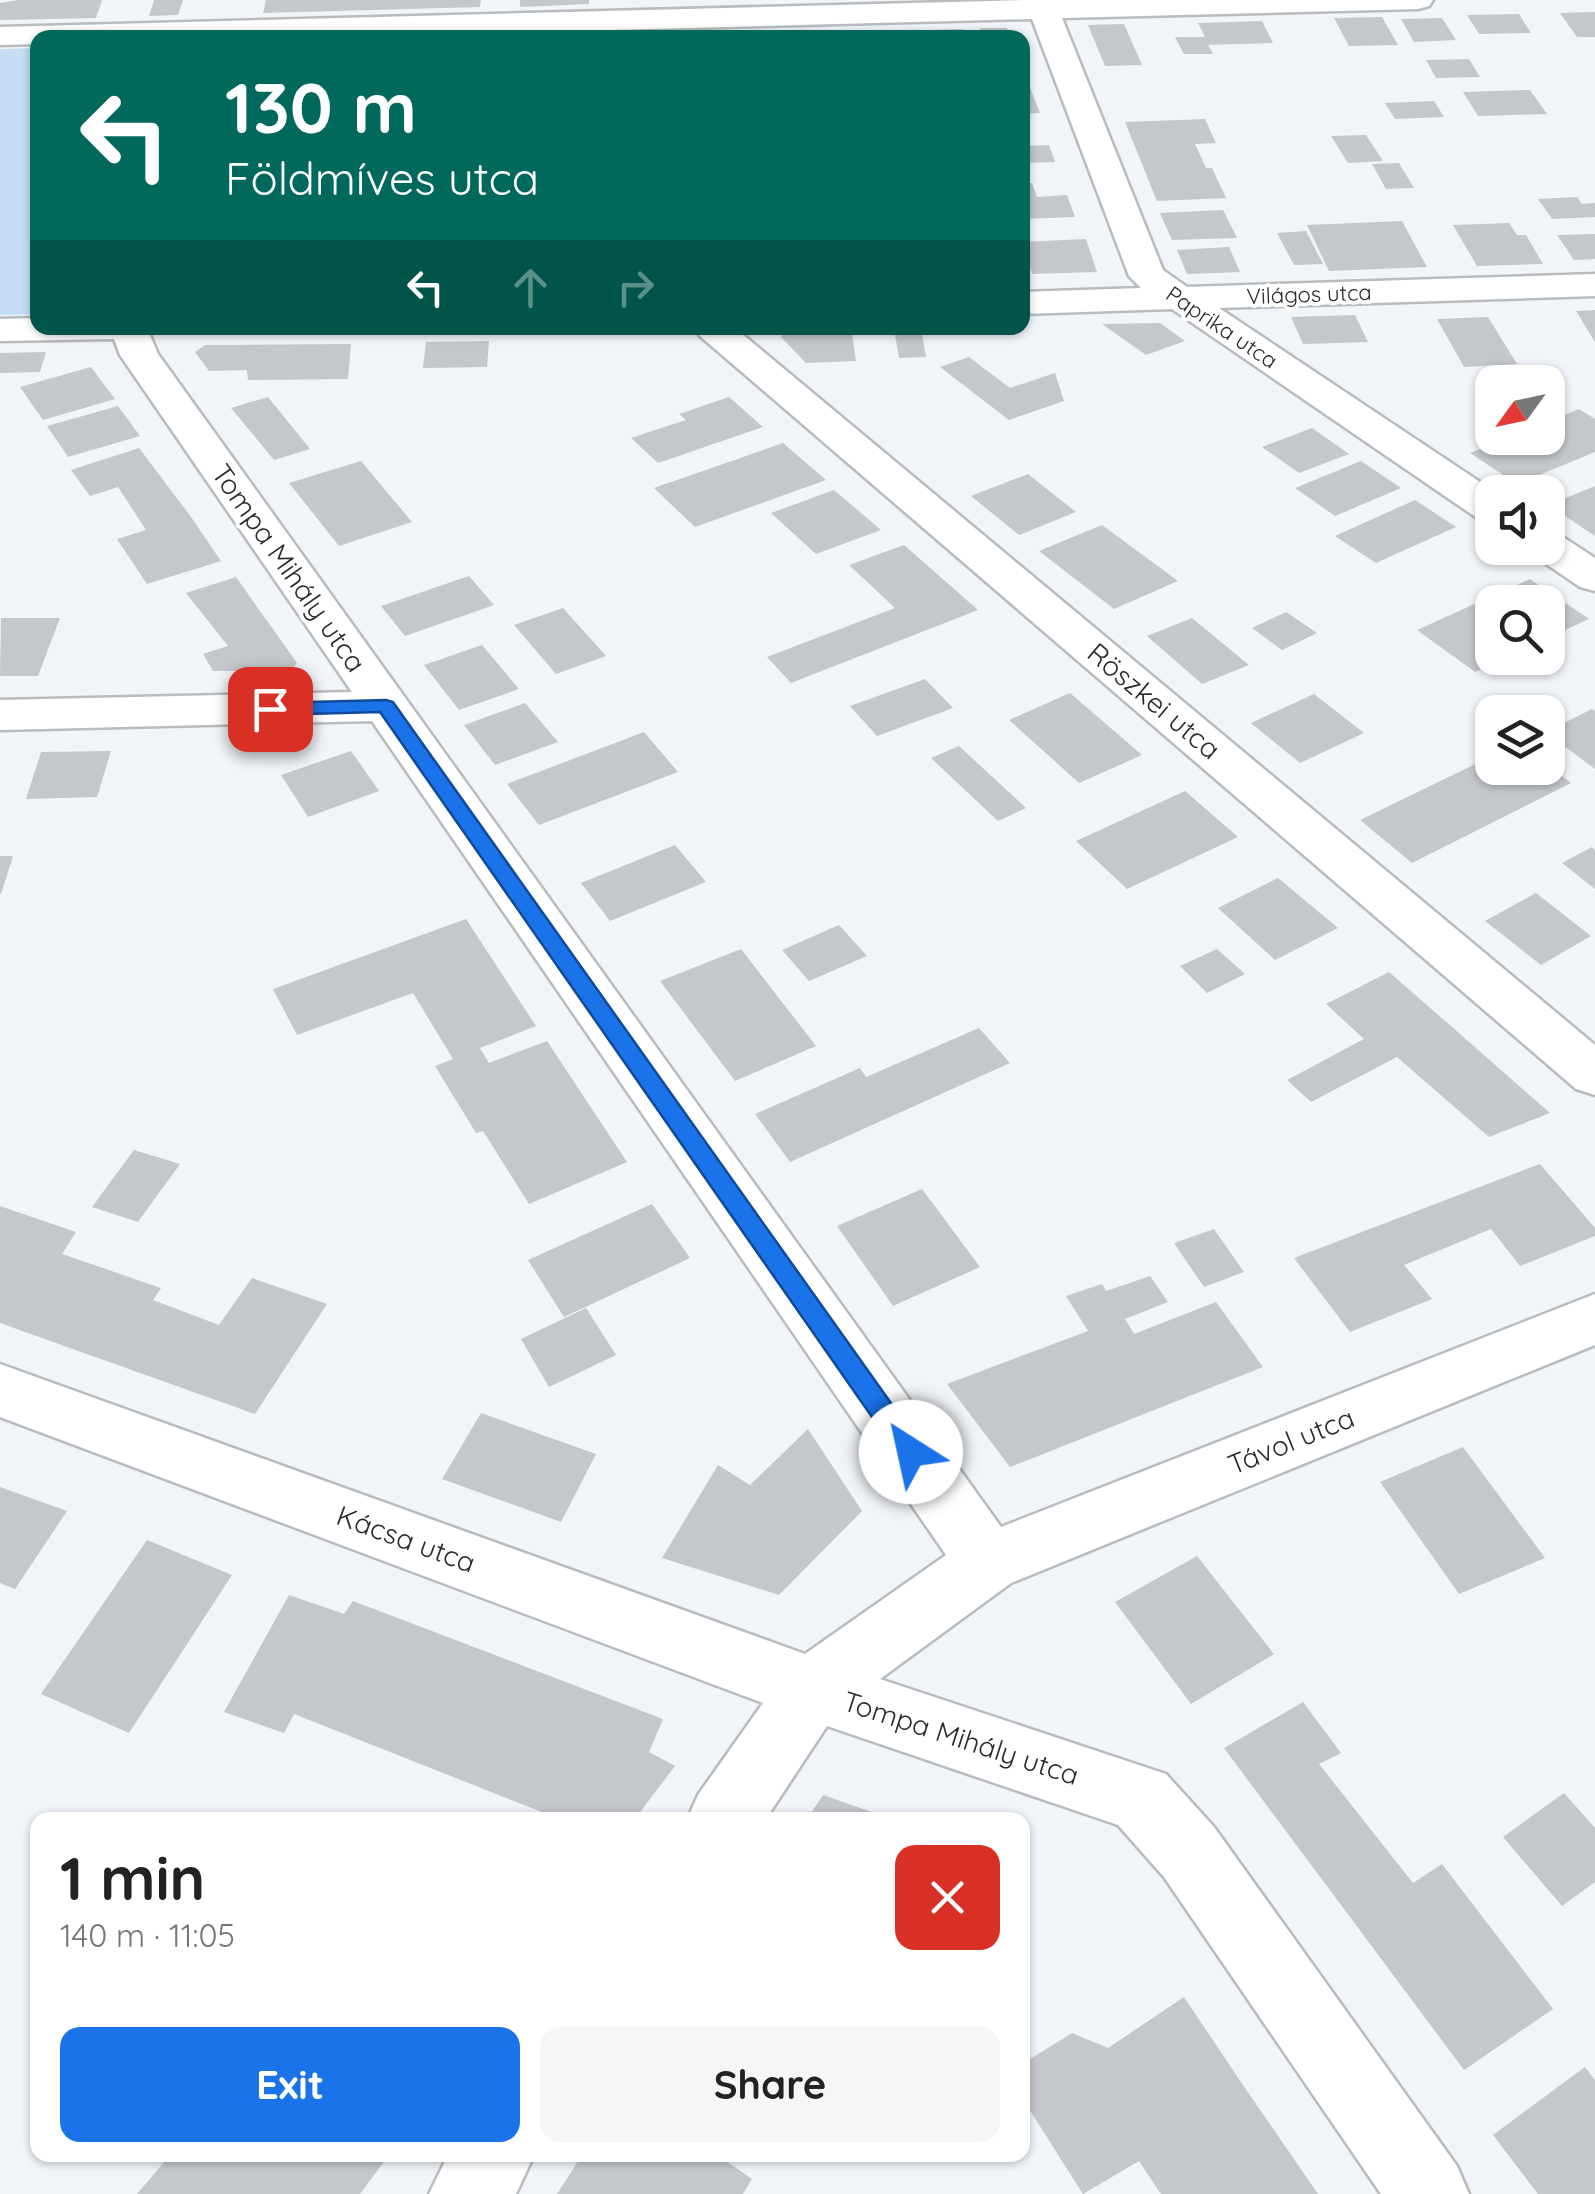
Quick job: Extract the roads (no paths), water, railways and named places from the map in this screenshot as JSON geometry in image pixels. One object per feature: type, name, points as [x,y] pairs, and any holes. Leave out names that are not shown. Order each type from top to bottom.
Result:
[{"type":"street","points":[[91,30],[213,22],[1418,0]]},
{"type":"street","name":"Paprika utca","points":[[1042,5],[1147,276],[1475,498]]},
{"type":"street","points":[[0,36],[30,34]]},
{"type":"street","name":"Világos utca","points":[[1030,303],[1595,285]]},
{"type":"street","points":[[0,330],[30,330]]},
{"type":"street","name":"Tompa Mihály utca","points":[[129,335],[988,1562],[812,1689]]},
{"type":"street","name":"Röszkei utca","points":[[721,335],[1595,1075]]},
{"type":"street","points":[[1565,558],[1595,578]]},
{"type":"street","points":[[0,715],[386,706]]},
{"type":"street","name":"Távol utca","points":[[988,1562],[1595,1319]]},
{"type":"street","name":"Kácsa utca","points":[[0,1390],[812,1689]]},
{"type":"street","points":[[728,1812],[812,1689]]},
{"type":"street","name":"Tompa Mihály utca","points":[[812,1689],[1141,1798],[1189,1852],[1429,2194]]},
{"type":"street","points":[[469,2194],[491,2162]]}]
